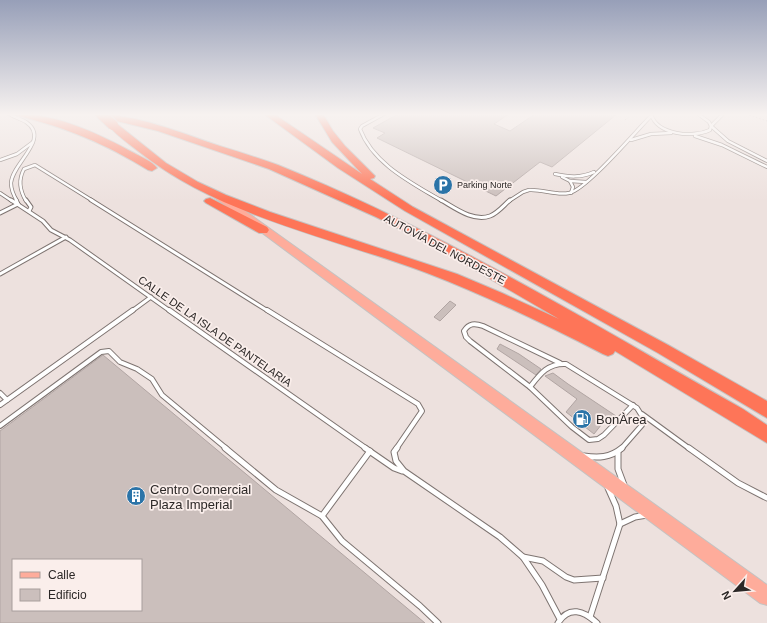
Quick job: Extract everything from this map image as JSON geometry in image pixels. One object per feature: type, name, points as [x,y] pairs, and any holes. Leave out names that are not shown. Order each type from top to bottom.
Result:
[{"type":"highway","points":[[110,143],[182,186],[263,230]]},
{"type":"highway","points":[[134,143],[168,168],[217,195],[251,209],[430,270],[485,292],[583,337],[671,383],[735,421],[760,431]]},
{"type":"highway","name":"AUTOVÍA DEL NORDESTE","points":[[202,143],[273,167],[380,214],[438,243],[737,415],[760,431]]},
{"type":"highway","name":"AUTOVÍA DEL NORDESTE","points":[[309,143],[387,196],[663,349],[767,410]]},
{"type":"highway","points":[[337,143],[370,176],[396,195],[462,234],[480,247]]},
{"type":"main road","points":[[217,195],[767,596]]},
{"type":"lane","points":[[0,160],[17,154],[31,143]]},
{"type":"lane","points":[[0,213],[18,204],[12,191],[12,177],[18,165],[30,150],[33,143]]},
{"type":"lane","points":[[366,143],[382,160],[403,176],[461,212],[471,216],[490,216],[525,191],[538,190],[557,194],[577,191],[627,143]]},
{"type":"lane","points":[[718,143],[767,167]]},
{"type":"lane","points":[[732,143],[767,161]]},
{"type":"lane","points":[[28,211],[32,207],[25,201],[22,193],[21,176],[24,169],[35,165],[418,404],[422,411],[394,452],[396,461],[404,471]]},
{"type":"lane","points":[[586,182],[570,181],[554,174],[568,177],[582,177],[589,175],[600,168]]},
{"type":"lane","points":[[570,181],[573,187],[570,193]]},
{"type":"lane","name":"CALLE DE LA ISLA DE PANTELARIA","points":[[0,193],[43,221],[45,225],[66,237],[394,468],[404,471],[500,537],[523,557]]},
{"type":"lane","points":[[1,273],[66,237]]},
{"type":"lane","points":[[0,405],[151,297]]},
{"type":"lane","points":[[633,405],[604,435],[598,439],[589,440],[572,427],[530,387],[470,341],[464,334],[465,329],[472,324],[483,326],[560,363],[570,366],[633,405],[642,414],[738,483],[767,498]]},
{"type":"lane","points":[[0,426],[101,352],[108,351],[120,362],[137,369],[152,379],[162,395],[276,490],[322,516],[342,541],[420,606],[438,623]]},
{"type":"lane","points":[[530,387],[544,370],[553,364],[560,363]]},
{"type":"lane","points":[[0,393],[7,400]]},
{"type":"lane","points":[[569,452],[594,458],[606,457],[618,453],[642,425],[642,414]]},
{"type":"lane","points":[[322,516],[370,451]]},
{"type":"lane","points":[[618,453],[620,475],[632,498]]},
{"type":"lane","points":[[590,617],[620,524],[614,500],[602,476]]},
{"type":"lane","points":[[620,524],[635,517],[655,515]]},
{"type":"lane","points":[[523,557],[543,561],[566,577],[574,580],[603,578]]},
{"type":"lane","points":[[523,557],[542,585],[559,621],[570,612],[583,613],[597,623]]},
{"type":"building","points":[[387,143],[581,143],[552,167],[540,162],[496,196]]},
{"type":"building","points":[[450,301],[456,305],[440,321],[434,317]]},
{"type":"building","points":[[500,344],[519,354],[541,369],[536,375],[497,349]]},
{"type":"building","name":"Centro Comercial Plaza Imperial","points":[[103,355],[425,623],[0,623],[0,431]]},
{"type":"building","points":[[553,373],[616,416],[605,420],[594,434],[566,412],[577,399],[545,376]]},
{"type":"place","name":"Parking Norte","points":[[443,185]]},
{"type":"place","name":"BonÀrea","points":[[582,419]]},
{"type":"place","name":"Centro Comercial Plaza Imperial","points":[[136,496]]}]
